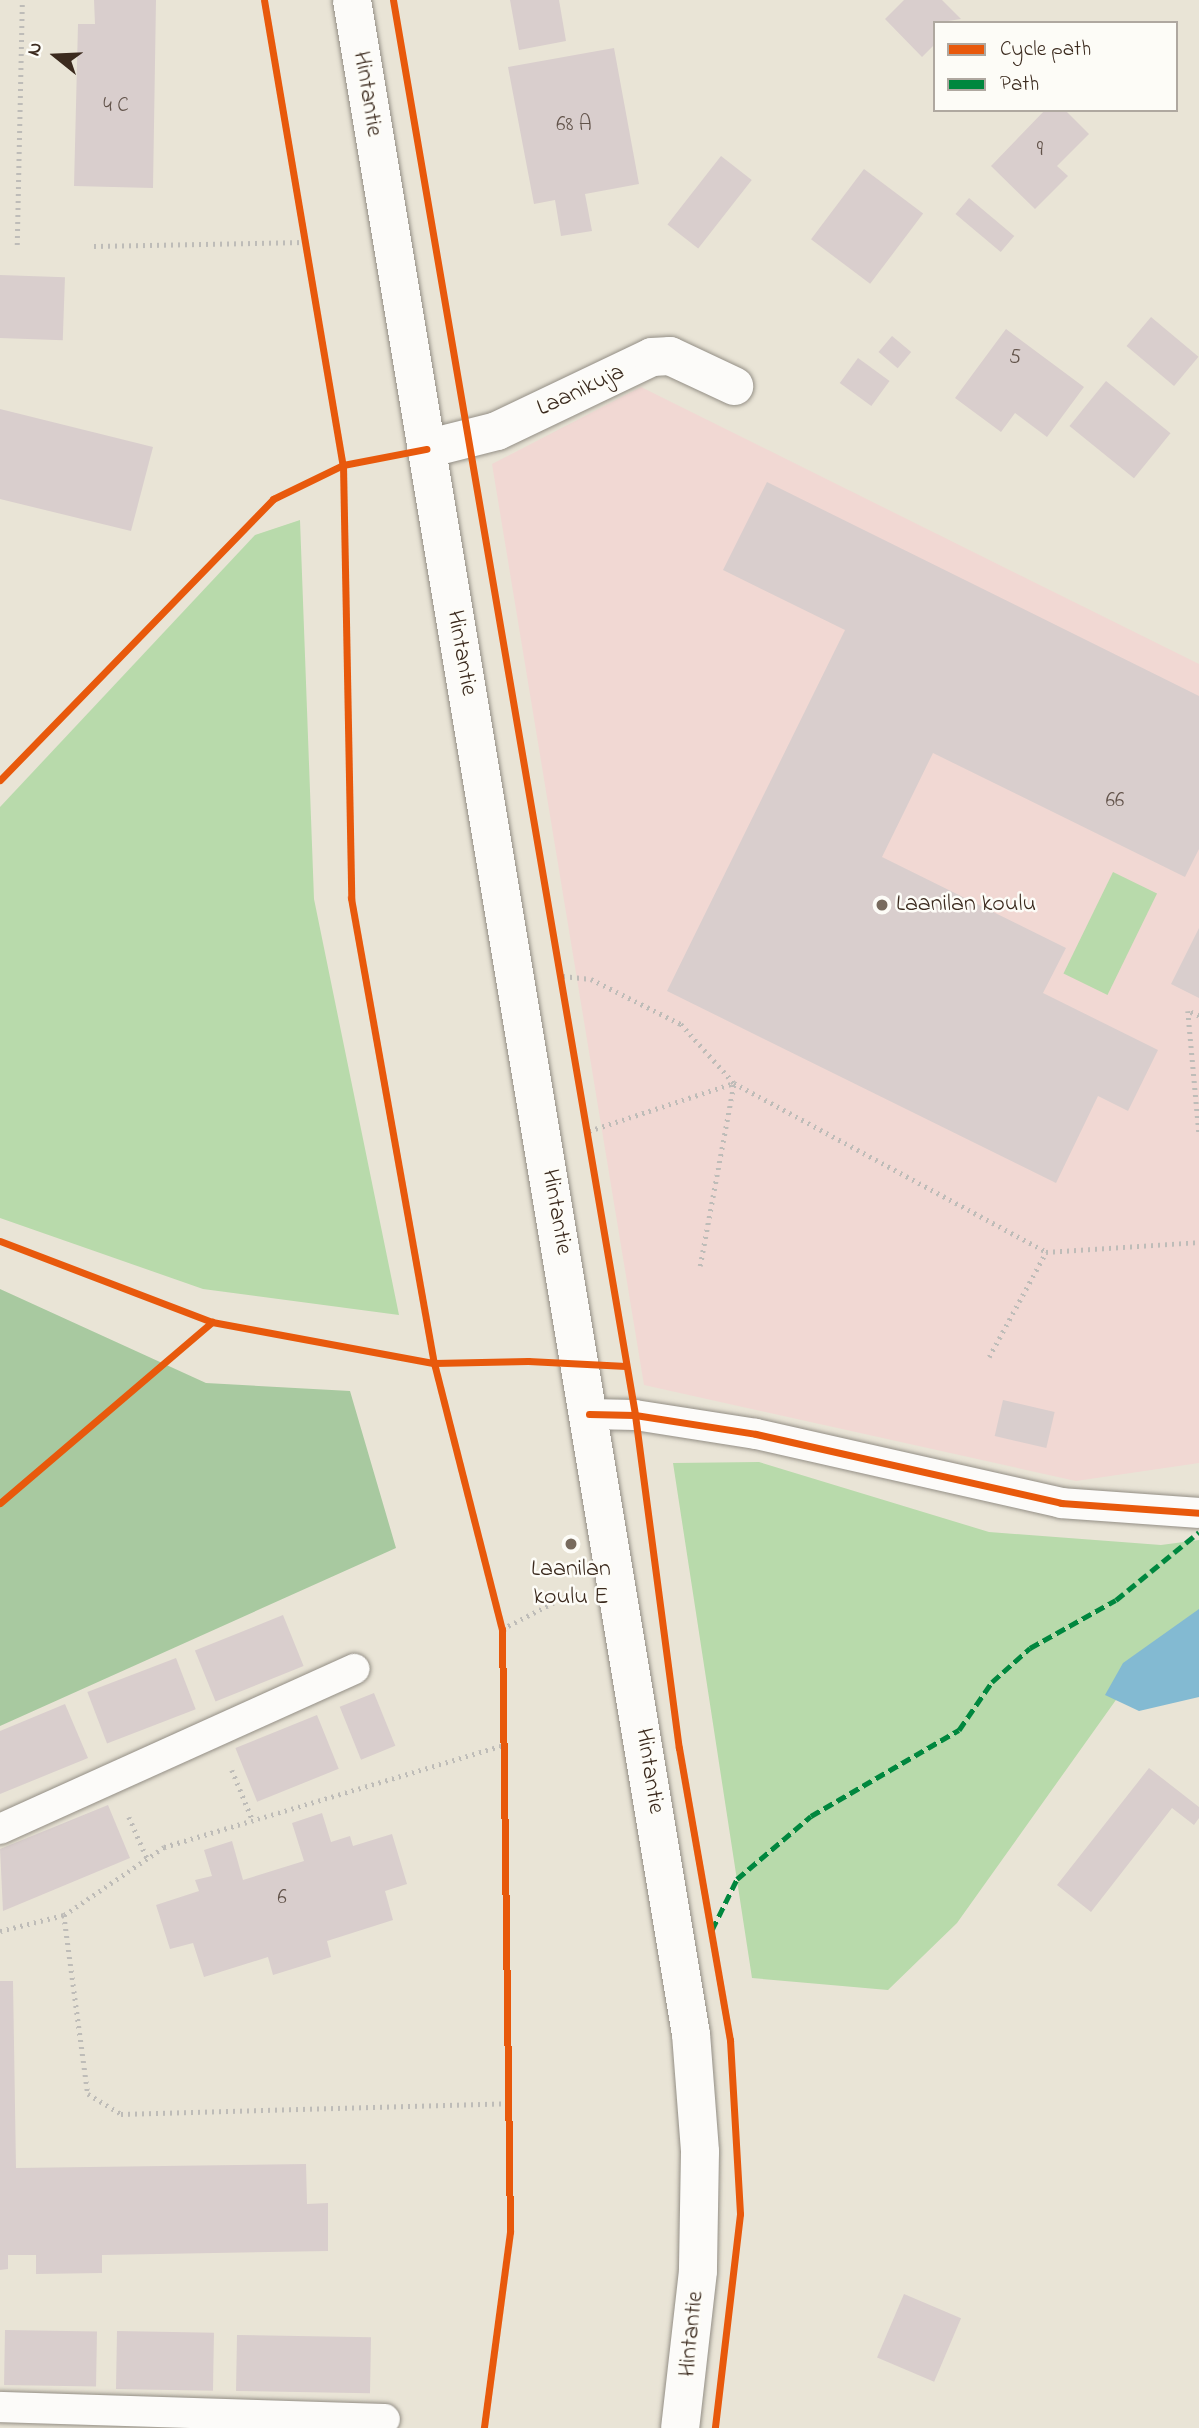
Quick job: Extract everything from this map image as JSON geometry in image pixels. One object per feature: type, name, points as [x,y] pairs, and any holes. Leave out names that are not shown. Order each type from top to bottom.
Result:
[{"type":"street","name":"Hintantie","points":[[352,0],[691,2034],[700,2152],[698,2271],[680,2428]]},
{"type":"street","name":"Laanikuja","points":[[426,449],[497,431],[653,357],[670,356],[734,386]]},
{"type":"lane","points":[[589,1414],[635,1415],[756,1434],[1061,1503],[1199,1513]]},
{"type":"lane","points":[[0,1829],[355,1669]]},
{"type":"lane","points":[[0,2407],[384,2419]]},
{"type":"path","points":[[17,245],[22,0]]},
{"type":"path","points":[[303,229],[307,255]]},
{"type":"path","points":[[94,246],[305,242]]},
{"type":"path","points":[[558,962],[562,989]]},
{"type":"path","points":[[560,976],[590,979],[681,1024],[734,1083],[1046,1252],[1199,1242]]},
{"type":"path","points":[[1199,1016],[1188,1011],[1199,1133]]},
{"type":"path","points":[[585,1132],[734,1083]]},
{"type":"path","points":[[700,1266],[734,1083]]},
{"type":"path","points":[[583,1119],[587,1145]]},
{"type":"path","points":[[989,1357],[1046,1252]]},
{"type":"path","points":[[502,1629],[576,1590]]},
{"type":"path","points":[[499,1615],[502,1642]]},
{"type":"path","points":[[217,1732],[253,1821]]},
{"type":"path","points":[[504,1732],[504,1759]]},
{"type":"path","points":[[0,1931],[64,1915],[164,1847],[504,1745]]},
{"type":"path","points":[[64,1915],[88,2094],[121,2114],[510,2103]]},
{"type":"path","points":[[510,2091],[510,2116]]},
{"type":"shaded area","name":"Laanilan koulu","points":[[641,387],[1199,664],[1199,1463],[1076,1481],[644,1385],[492,464]]},
{"type":"green space","points":[[300,520],[314,899],[399,1315],[203,1289],[0,1218],[0,807],[255,535]]},
{"type":"green space","points":[[1113,872],[1157,893],[1108,995],[1063,974]]},
{"type":"green space","points":[[0,1289],[206,1383],[350,1391],[396,1548],[0,1726]]},
{"type":"green space","points":[[759,1462],[989,1532],[1161,1545],[1199,1540],[1199,1672],[1143,1662],[957,1923],[888,1990],[752,1978],[673,1463]]},
{"type":"water","points":[[1199,1609],[1199,1697],[1139,1711],[1105,1695],[1123,1663]]},
{"type":"building","points":[[94,0],[156,0],[153,188],[74,186],[78,24],[95,24]]},
{"type":"building","points":[[510,0],[559,0],[566,41],[519,50]]},
{"type":"building","points":[[904,0],[942,0],[961,19],[933,21],[933,46],[922,57],[885,19]]},
{"type":"building","points":[[614,48],[639,184],[585,194],[592,231],[561,236],[555,200],[534,204],[508,67]]},
{"type":"building","points":[[1043,112],[1067,112],[1089,134],[1057,166],[1068,176],[1035,209],[991,166]]},
{"type":"building","points":[[721,156],[752,180],[698,249],[667,225]]},
{"type":"building","points":[[864,169],[923,214],[870,284],[811,239]]},
{"type":"building","points":[[969,198],[1014,236],[1001,252],[956,214]]},
{"type":"building","points":[[0,275],[65,277],[63,340],[0,338]]},
{"type":"building","points":[[1151,317],[1198,357],[1174,386],[1127,346]]},
{"type":"building","points":[[1006,329],[1084,387],[1047,437],[1015,413],[1001,432],[955,398]]},
{"type":"building","points":[[892,336],[911,352],[898,368],[879,352]]},
{"type":"building","points":[[858,358],[890,381],[871,406],[840,383]]},
{"type":"building","points":[[1106,381],[1171,433],[1134,478],[1069,426]]},
{"type":"building","points":[[0,409],[153,447],[131,531],[0,499]]},
{"type":"building","points":[[767,482],[1199,696],[1199,849],[1185,877],[933,753],[882,857],[1066,948],[1043,993],[1158,1050],[1128,1111],[1098,1096],[1056,1183],[667,991],[845,630],[723,570]]},
{"type":"building","points":[[1199,928],[1199,998],[1171,984]]},
{"type":"building","points":[[1003,1400],[1055,1412],[1046,1448],[995,1436]]},
{"type":"building","points":[[283,1615],[304,1666],[216,1702],[195,1651]]},
{"type":"building","points":[[176,1658],[196,1709],[107,1743],[87,1692]]},
{"type":"building","points":[[374,1693],[395,1746],[361,1760],[340,1707]]},
{"type":"building","points":[[65,1704],[88,1758],[0,1794],[0,1731]]},
{"type":"building","points":[[317,1715],[339,1769],[257,1802],[235,1748]]},
{"type":"building","points":[[1149,1768],[1199,1807],[1199,1818],[1194,1825],[1172,1808],[1091,1912],[1057,1885]]},
{"type":"building","points":[[108,1805],[130,1858],[3,1911],[0,1849]]},
{"type":"building","points":[[322,1813],[331,1842],[350,1836],[353,1846],[392,1834],[407,1884],[385,1891],[393,1920],[327,1941],[331,1957],[273,1975],[268,1957],[204,1977],[193,1943],[170,1949],[156,1905],[199,1891],[195,1880],[212,1876],[204,1850],[232,1841],[243,1880],[304,1861],[292,1823]]},
{"type":"building","points":[[0,1981],[13,1981],[16,2168],[306,2164],[307,2204],[328,2203],[328,2251],[102,2255],[102,2273],[36,2274],[36,2255],[8,2255],[8,2269],[0,2270]]},
{"type":"building","points":[[904,2294],[961,2318],[934,2382],[877,2358]]},
{"type":"building","points":[[5,2330],[97,2332],[96,2387],[4,2385]]},
{"type":"building","points":[[117,2331],[214,2333],[213,2391],[116,2389]]},
{"type":"building","points":[[237,2335],[371,2337],[370,2393],[236,2391]]},
{"type":"marked path","points":[[712,1930],[737,1879],[811,1816],[959,1730],[992,1682],[1030,1648],[1116,1600],[1199,1532]]},
{"type":"cycle path","points":[[264,0],[343,465],[351,898],[434,1363],[502,1629],[510,2232],[484,2428]]},
{"type":"cycle path","points":[[393,0],[635,1415],[679,1748],[730,2040],[740,2214],[715,2428]]},
{"type":"cycle path","points":[[0,780],[273,499],[343,465],[426,449]]},
{"type":"cycle path","points":[[0,1241],[212,1322]]},
{"type":"cycle path","points":[[0,1503],[212,1322],[434,1363],[528,1361],[626,1366]]},
{"type":"cycle path","points":[[589,1414],[635,1415],[756,1434],[1061,1503],[1199,1513]]},
{"type":"place","name":"Laanilan koulu","points":[[882,905]]},
{"type":"place","name":"Laanilan koulu E","points":[[571,1544]]}]
